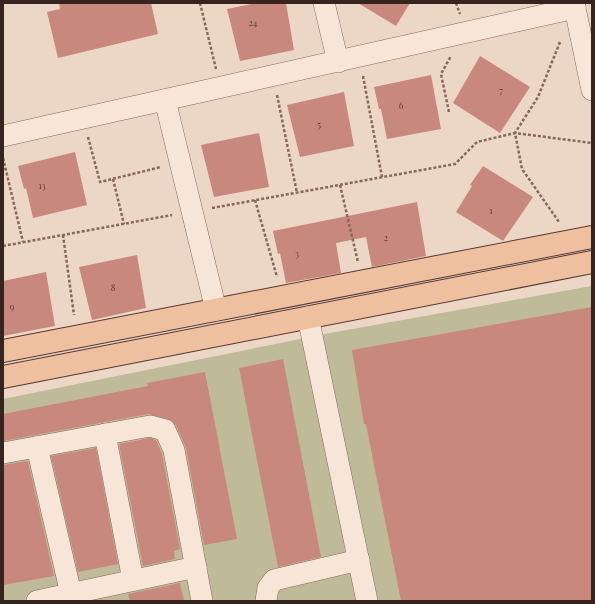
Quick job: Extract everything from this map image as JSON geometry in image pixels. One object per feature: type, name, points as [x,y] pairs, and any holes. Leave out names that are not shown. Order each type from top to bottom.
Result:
[{"type":"main road","points":[[3,351],[582,239]]},
{"type":"main road","points":[[3,377],[592,262]]},
{"type":"street","points":[[324,3],[338,62]]},
{"type":"street","points":[[3,136],[360,57],[574,6],[592,90]]},
{"type":"street","points":[[165,100],[216,310]]},
{"type":"street","points":[[308,317],[367,601]]},
{"type":"street","points":[[3,453],[150,426],[164,430],[174,450],[202,601]]},
{"type":"street","points":[[105,434],[133,580]]},
{"type":"street","points":[[37,447],[71,594]]},
{"type":"street","points":[[266,601],[268,588],[274,580],[359,560]]},
{"type":"street","points":[[37,601],[196,567]]},
{"type":"path","points":[[200,3],[220,87]]},
{"type":"path","points":[[449,112],[441,74],[466,32]]},
{"type":"path","points":[[562,38],[538,97],[515,133],[522,169],[582,239]]},
{"type":"path","points":[[360,57],[371,127],[382,177]]},
{"type":"path","points":[[274,76],[297,193]]},
{"type":"path","points":[[83,118],[100,182],[180,162]]},
{"type":"path","points":[[3,246],[456,164],[477,142],[515,133],[592,143]]},
{"type":"path","points":[[3,158],[23,242]]},
{"type":"path","points":[[114,179],[124,224]]},
{"type":"path","points":[[340,185],[362,281]]},
{"type":"path","points":[[255,200],[283,297]]},
{"type":"path","points":[[63,235],[77,336]]},
{"type":"shaded area","points":[[592,286],[592,601],[3,601],[3,399],[330,333]]},
{"type":"building","points":[[59,3],[151,3],[158,34],[58,58],[47,12],[60,9]]},
{"type":"building","points":[[256,3],[286,3],[294,50],[240,61],[227,9]]},
{"type":"building","points":[[358,3],[410,3],[396,26]]},
{"type":"building","points":[[480,56],[530,87],[500,133],[453,103]]},
{"type":"building","points":[[431,75],[441,129],[387,139],[381,109],[379,109],[374,87]]},
{"type":"building","points":[[344,92],[354,146],[300,157],[287,105]]},
{"type":"building","points":[[259,133],[269,187],[214,197],[201,145]]},
{"type":"building","points":[[75,152],[87,205],[33,218],[26,188],[24,189],[18,166]]},
{"type":"building","points":[[483,166],[533,197],[503,241],[456,212],[472,186],[470,185]]},
{"type":"building","points":[[417,202],[426,256],[372,267],[366,237],[336,243],[341,273],[286,283],[280,253],[278,254],[273,231]]},
{"type":"building","points":[[137,255],[146,308],[92,320],[79,267]]},
{"type":"building","points":[[46,272],[55,326],[3,336],[3,281]]},
{"type":"building","points":[[592,307],[592,601],[401,601],[366,424],[364,424],[352,350]]},
{"type":"building","points":[[283,359],[321,557],[278,567],[239,368]]},
{"type":"building","points":[[205,372],[237,539],[204,545],[186,448],[176,425],[168,419],[148,414],[3,441],[3,414],[148,386],[147,383]]},
{"type":"building","points":[[150,438],[156,440],[162,454],[180,549],[174,551],[175,559],[143,566],[119,444]]},
{"type":"building","points":[[96,448],[118,564],[78,572],[51,456]]},
{"type":"building","points":[[28,461],[54,576],[3,585],[3,465]]},
{"type":"building","points":[[180,583],[184,601],[130,601],[128,594]]}]
